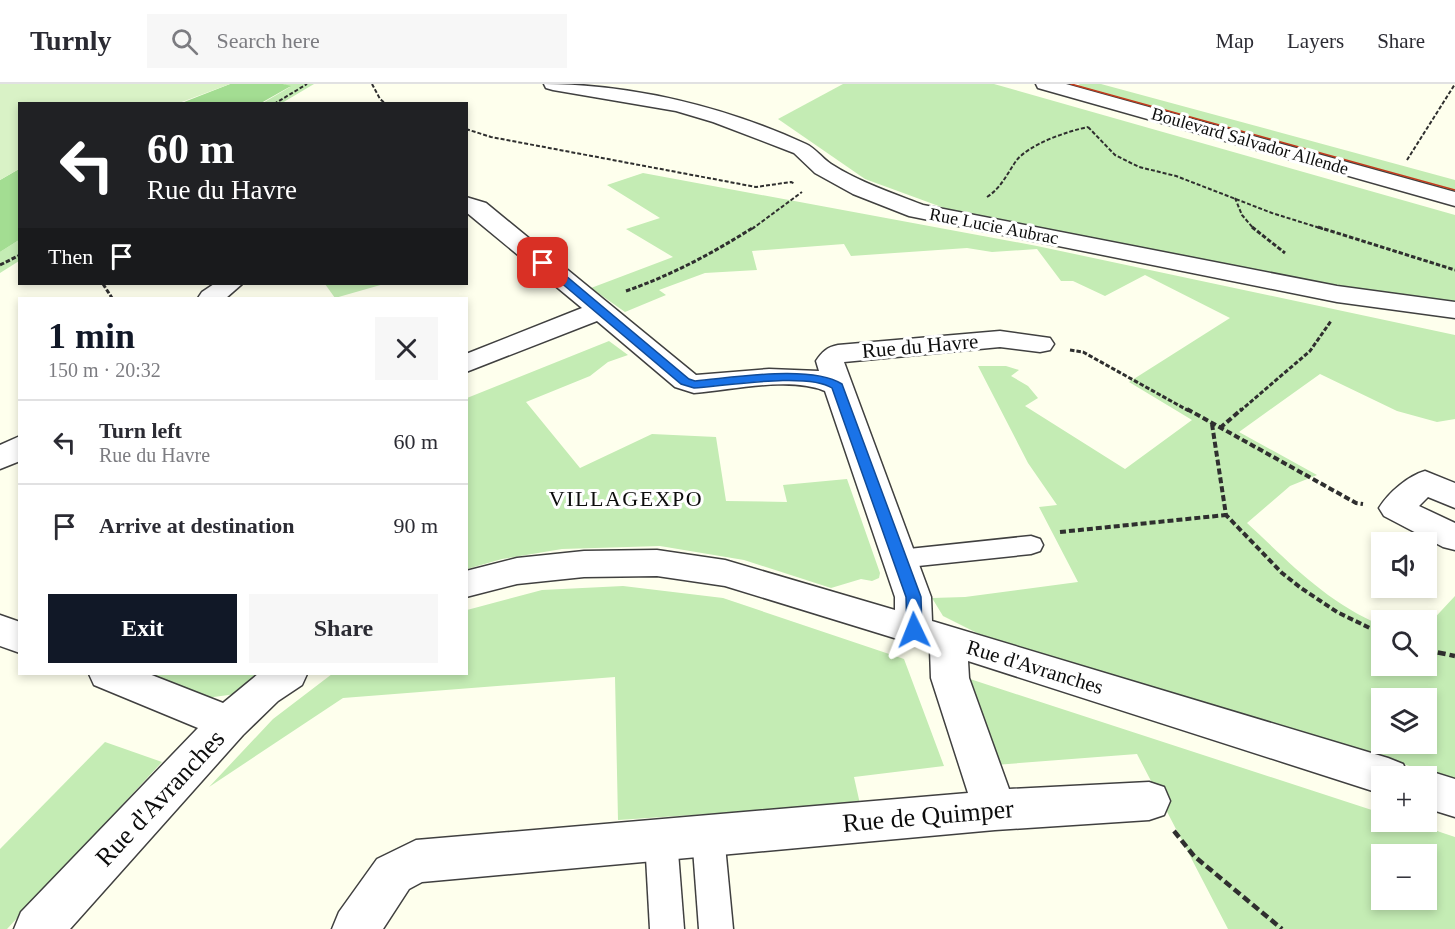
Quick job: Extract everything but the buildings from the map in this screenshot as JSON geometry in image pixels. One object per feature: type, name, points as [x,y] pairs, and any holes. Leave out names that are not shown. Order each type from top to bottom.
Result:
[{"type":"street","name":"Rue Lucie Aubrac","points":[[553,84],[679,106],[720,118],[801,149],[823,168],[861,189],[917,211],[1337,294],[1455,310]]},
{"type":"street","name":"Boulevard Salvador Allende","points":[[1045,84],[1455,199]]},
{"type":"street","name":"Boulevard Salvador Allende","points":[[1114,84],[1192,105]]},
{"type":"street","points":[[468,205],[478,208],[677,377],[694,384],[803,377],[828,380],[838,386]]},
{"type":"street","points":[[211,297],[228,285]]},
{"type":"street","points":[[468,363],[596,307]]},
{"type":"street","name":"Rue du Havre","points":[[995,810],[950,678],[913,597],[899,559],[830,361],[838,353],[1000,339],[1040,344]]},
{"type":"street","points":[[0,459],[18,447]]},
{"type":"street","points":[[1455,497],[1425,482],[1396,508],[1455,538]]},
{"type":"street","name":"Rue d'Avranches","points":[[468,583],[517,571],[584,564],[657,563],[724,573],[1371,772]]},
{"type":"street","points":[[0,630],[18,637]]},
{"type":"street","points":[[110,675],[229,723]]},
{"type":"street","name":"Rue d'Avranches","points":[[38,929],[229,723],[264,690],[286,675]]},
{"type":"street","points":[[1437,792],[1455,798]]},
{"type":"street","name":"Rue de Quimper","points":[[356,929],[393,874],[416,861],[995,810],[1149,801]]},
{"type":"lane","points":[[899,559],[1031,545]]},
{"type":"lane","points":[[708,835],[716,929]]},
{"type":"lane","points":[[661,839],[667,929]]},
{"type":"path","points":[[277,102],[305,84]]},
{"type":"path","points":[[372,84],[384,102]]},
{"type":"path","points":[[1405,163],[1455,84]]},
{"type":"path","points":[[954,218],[997,191],[1018,158],[1040,143],[1077,129],[1096,126]]},
{"type":"path","points":[[1088,127],[1115,155],[1139,167],[1176,176],[1272,213],[1455,270]]},
{"type":"path","points":[[596,307],[690,265],[752,229],[802,192]]},
{"type":"path","points":[[1235,198],[1237,209],[1251,226],[1289,256]]},
{"type":"path","points":[[0,265],[18,256]]},
{"type":"path","points":[[1220,428],[1310,351],[1334,316],[1338,302],[1337,294]]},
{"type":"path","points":[[1040,344],[1083,352],[1356,503],[1396,508]]},
{"type":"path","points":[[1212,423],[1226,515],[1282,573],[1301,588],[1337,612],[1371,629]]},
{"type":"path","points":[[1031,545],[1055,532],[1226,515]]},
{"type":"path","points":[[1437,652],[1455,656]]},
{"type":"path","points":[[1149,801],[1194,856],[1282,929]]},
{"type":"green space","points":[[0,84],[230,84],[182,102],[18,102],[18,170],[0,180]]},
{"type":"green space","points":[[230,84],[291,86],[263,102],[184,102]]},
{"type":"green space","points":[[283,84],[314,84],[284,102],[264,102],[290,87]]},
{"type":"green space","points":[[843,84],[994,84],[1455,215],[1455,314],[966,216],[865,179],[778,119]]},
{"type":"green space","points":[[1080,84],[1101,84],[1455,180],[1455,195],[1073,89]]},
{"type":"green space","points":[[18,170],[18,241],[0,252],[0,180]]},
{"type":"green space","points":[[643,173],[1037,246],[1455,335],[1455,419],[1437,422],[1397,411],[1320,374],[1239,432],[1317,475],[1290,486],[1247,523],[1326,593],[1371,620],[1371,676],[1437,676],[1437,615],[1455,596],[1455,780],[1437,774],[1437,766],[1409,766],[979,634],[943,616],[932,598],[965,597],[1078,582],[1039,507],[1057,505],[1028,463],[978,366],[1006,366],[1019,370],[1011,376],[1028,386],[1038,398],[1025,406],[1125,469],[1192,420],[1129,382],[1230,318],[1145,275],[1105,296],[1073,281],[1061,281],[1037,249],[992,252],[967,248],[851,256],[844,244],[752,251],[757,270],[705,273],[659,290],[666,295],[625,312],[591,288],[673,257],[626,229],[660,218],[607,185]]},
{"type":"green space","points":[[18,241],[18,262],[0,273],[0,252]]},
{"type":"green space","points":[[326,285],[380,285],[338,297],[334,297]]},
{"type":"green space","points":[[609,341],[628,355],[608,362],[590,376],[526,402],[580,468],[652,434],[716,437],[726,501],[787,502],[783,485],[847,479],[880,573],[879,578],[872,581],[861,579],[831,588],[744,560],[660,546],[562,549],[502,559],[468,569],[468,398]]},
{"type":"green space","points":[[623,586],[723,598],[904,659],[944,766],[854,777],[860,804],[618,820],[615,677],[343,698],[209,787],[273,719],[331,675],[468,675],[468,610],[542,590]]},
{"type":"green space","points":[[151,675],[257,675],[236,694],[206,698]]},
{"type":"green space","points":[[970,679],[1371,810],[1371,832],[1437,831],[1455,837],[1455,929],[1228,929],[1137,754],[995,765]]},
{"type":"green space","points":[[105,742],[162,762],[7,929],[0,929],[0,849]]},
{"type":"tram line","points":[[1071,84],[1455,190]]},
{"type":"district","name":"VILLAGEXPO","points":[[626,498]]},
{"type":"route","points":[[543,263],[677,377],[685,381],[694,384],[803,377],[828,380],[838,386],[913,597],[914,630]]}]
